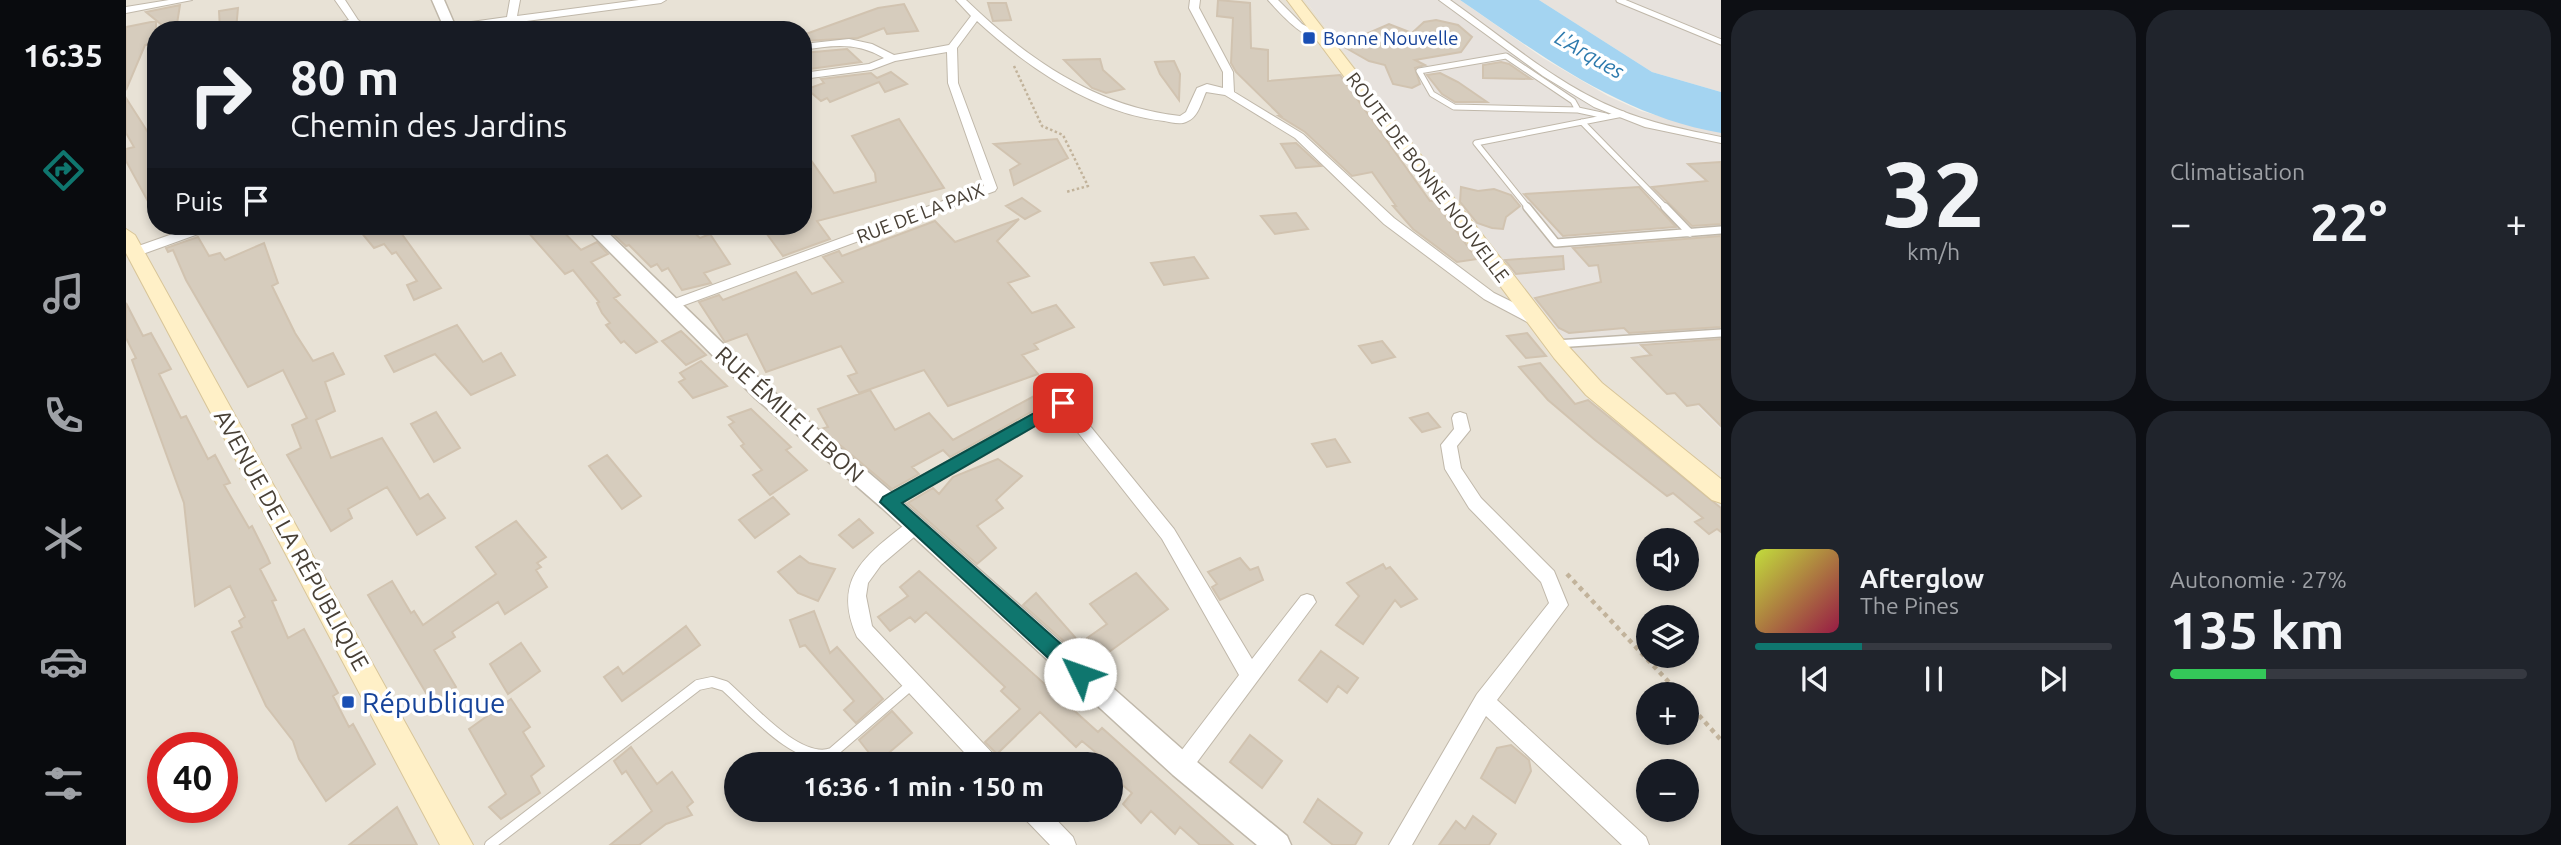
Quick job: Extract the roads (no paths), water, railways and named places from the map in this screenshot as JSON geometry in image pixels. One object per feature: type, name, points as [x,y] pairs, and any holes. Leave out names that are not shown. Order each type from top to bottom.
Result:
[{"type":"main road","name":"ROUTE DE BONNE NOUVELLE","points":[[1294,0],[1554,344],[1594,389],[1721,493]]},
{"type":"main road","name":"AVENUE DE LA RÉPUBLIQUE","points":[[131,244],[457,845]]},
{"type":"street","points":[[126,10],[187,0]]},
{"type":"street","points":[[340,0],[354,21]]},
{"type":"street","points":[[438,0],[447,21]]},
{"type":"street","points":[[512,19],[515,0]]},
{"type":"street","points":[[500,21],[660,0]]},
{"type":"street","points":[[961,0],[976,16],[1005,38],[1080,90],[1137,114],[1182,120],[1191,114],[1198,94],[1207,87],[1229,93],[1299,136],[1378,212],[1489,296],[1536,320]]},
{"type":"street","points":[[1195,0],[1195,8],[1228,72],[1229,93]]},
{"type":"street","points":[[1273,0],[1298,26],[1322,37]]},
{"type":"street","points":[[1444,0],[1583,97],[1623,114],[1681,133],[1721,140]]},
{"type":"street","points":[[812,75],[871,67],[892,58],[952,48],[976,16]]},
{"type":"street","points":[[812,46],[858,41],[873,46],[892,58]]},
{"type":"street","name":"RUE DE LA PAIX","points":[[674,304],[991,188],[957,98],[952,48]]},
{"type":"street","points":[[131,244],[169,235]]},
{"type":"street","name":"RUE ÉMILE LEBON","points":[[601,235],[761,392],[889,502],[1182,766],[1278,845]]},
{"type":"street","points":[[889,502],[1063,403],[1168,534],[1250,675]]},
{"type":"street","points":[[1400,845],[1484,701],[1559,605],[1548,577],[1475,503],[1453,469],[1449,445],[1462,430],[1460,418]]},
{"type":"street","points":[[914,527],[867,567],[856,585],[855,608],[864,631],[978,752]]},
{"type":"street","points":[[1182,766],[1307,602]]},
{"type":"street","points":[[1484,701],[1637,845]]},
{"type":"street","points":[[1043,822],[1065,845]]},
{"type":"lane","points":[[1619,0],[1721,42]]},
{"type":"lane","points":[[1578,110],[1573,101],[1506,56],[1419,71],[1428,93],[1437,102],[1454,107],[1578,110],[1609,117]]},
{"type":"lane","points":[[1623,114],[1476,143],[1556,243],[1721,230]]},
{"type":"lane","points":[[1582,122],[1690,233]]},
{"type":"lane","points":[[1554,344],[1721,333]]},
{"type":"lane","points":[[490,845],[698,685],[712,682],[725,686],[799,751],[821,757],[832,753],[913,683]]},
{"type":"water","name":"L'Arques","points":[[1460,0],[1539,0],[1652,72],[1721,92],[1721,133],[1684,125],[1616,98],[1552,62]]},
{"type":"place","name":"Bonne Nouvelle","points":[[1309,38]]},
{"type":"place","name":"République","points":[[348,702]]}]
